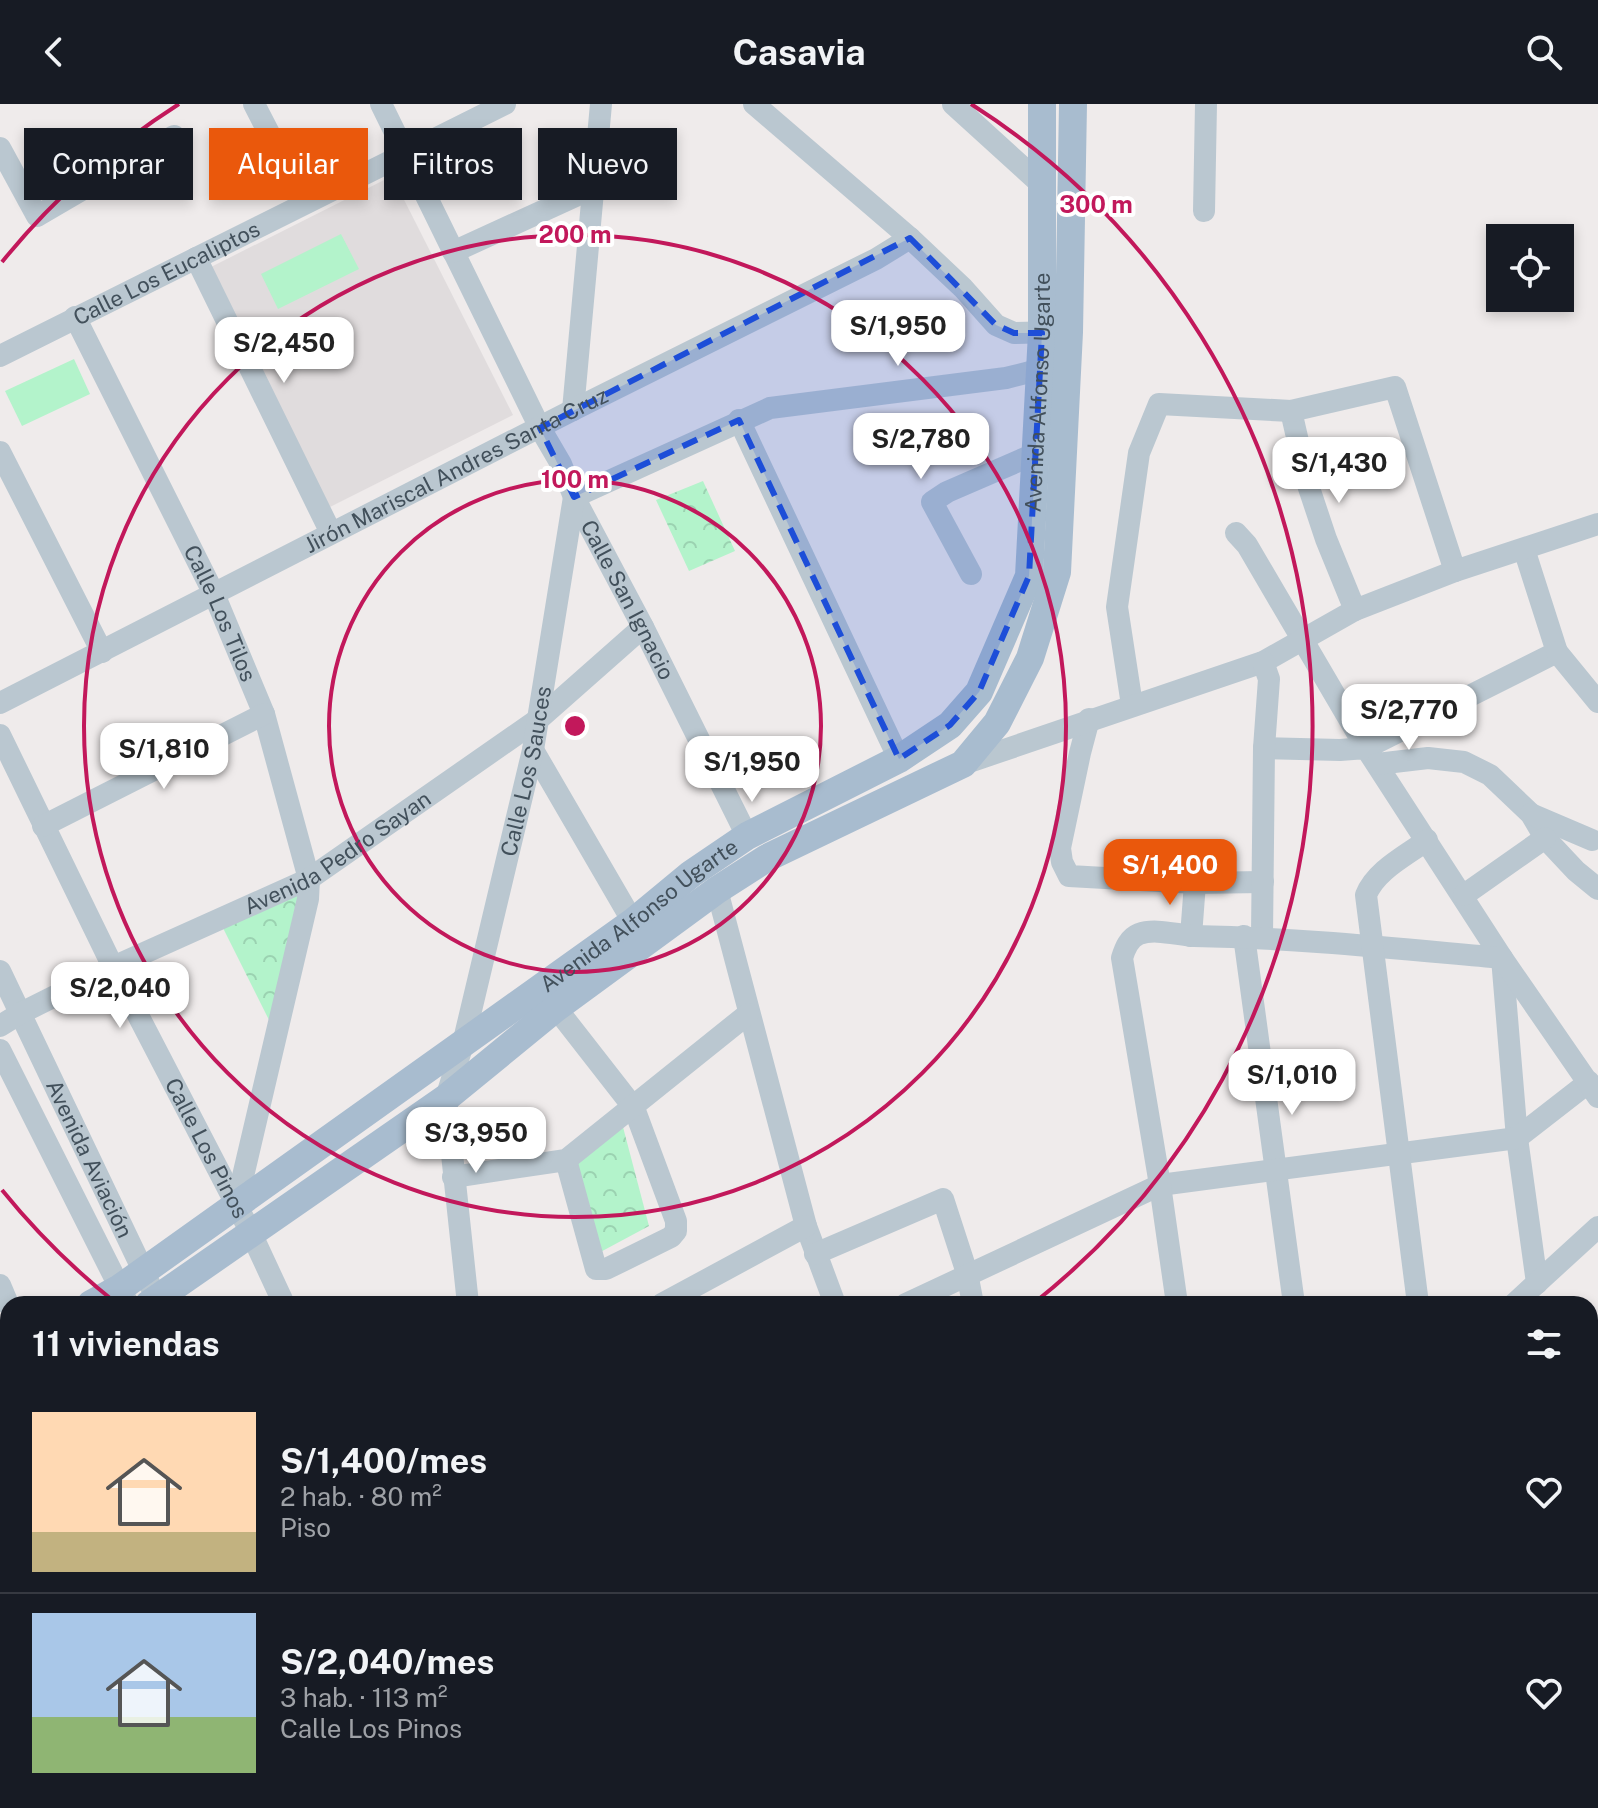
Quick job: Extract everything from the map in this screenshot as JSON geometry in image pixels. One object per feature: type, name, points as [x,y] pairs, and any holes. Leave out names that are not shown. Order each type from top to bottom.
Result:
[{"type":"main road","name":"Avenida Alfonso Ugarte","points":[[1042,104],[1041,184],[1056,332]]},
{"type":"main road","name":"Avenida Alfonso Ugarte","points":[[124,1296],[143,1271],[633,922],[691,874],[747,836],[899,759],[950,725],[979,692],[1029,576],[1037,453],[1056,332],[1073,104]]},
{"type":"main road","name":"Avenida Alfonso Ugarte","points":[[163,1296],[446,1098],[556,1008],[717,890],[767,858],[963,764],[997,723],[1030,658],[1057,572],[1052,371]]},
{"type":"street","points":[[254,104],[305,203]]},
{"type":"street","name":"Calle San Ignacio","points":[[381,104],[393,128]]},
{"type":"street","name":"Calle Los Eucaliptos","points":[[457,128],[505,104]]},
{"type":"street","points":[[599,128],[601,104]]},
{"type":"street","points":[[754,104],[910,238],[963,288],[996,325],[1014,333],[1056,332]]},
{"type":"street","points":[[953,104],[1041,184]]},
{"type":"street","points":[[1204,211],[1206,104]]},
{"type":"street","points":[[0,148],[24,192]]},
{"type":"street","name":"Calle Los Eucaliptos","points":[[0,356],[384,165]]},
{"type":"street","points":[[28,200],[37,216],[64,200]]},
{"type":"street","name":"Calle San Ignacio","points":[[428,200],[540,428],[561,464],[574,497],[747,836]]},
{"type":"street","points":[[453,252],[567,200]]},
{"type":"street","points":[[573,410],[592,200]]},
{"type":"street","name":"Jirón Mariscal Andres Santa Cruz","points":[[0,703],[876,259],[910,238]]},
{"type":"street","points":[[196,258],[331,533]]},
{"type":"street","name":"Calle Los Tilos","points":[[75,317],[214,594],[264,714],[309,879],[308,899],[236,1206]]},
{"type":"street","points":[[574,497],[770,408],[1052,371]]},
{"type":"street","points":[[1132,705],[1117,607],[1139,453],[1159,404],[1291,411],[1395,387],[1455,571]]},
{"type":"street","points":[[1291,411],[1313,499],[1355,610]]},
{"type":"street","points":[[739,420],[899,759]]},
{"type":"street","points":[[0,452],[102,652]]},
{"type":"street","points":[[971,574],[932,502],[947,492],[1037,453]]},
{"type":"street","name":"Calle Los Sauces","points":[[446,1098],[463,1044],[540,718],[574,497]]},
{"type":"street","points":[[963,764],[1263,662],[1355,610],[1455,571],[1598,524]]},
{"type":"street","points":[[922,1296],[1160,1185],[1517,1138],[1594,1090],[1502,958],[1372,756],[1247,545],[1236,533]]},
{"type":"street","points":[[1524,549],[1557,652],[1598,702]]},
{"type":"street","name":"Avenida Pedro Sayan","points":[[0,1026],[113,967],[309,879],[540,718],[643,627]]},
{"type":"street","points":[[1372,756],[1557,652]]},
{"type":"street","points":[[1263,662],[1269,679],[1264,748],[1263,882],[1253,936],[1276,1171],[1293,1296]]},
{"type":"street","points":[[43,826],[264,714]]},
{"type":"street","points":[[1089,719],[1060,848],[1069,876],[1195,883],[1263,882]]},
{"type":"street","name":"Calle Los Pinos","points":[[0,735],[113,967],[251,1233],[280,1296]]},
{"type":"street","points":[[1264,748],[1340,750],[1372,756],[1464,762],[1490,775],[1531,814],[1545,838],[1576,871],[1598,889]]},
{"type":"street","points":[[533,750],[633,922]]},
{"type":"street","points":[[1531,814],[1596,834]]},
{"type":"street","points":[[1464,895],[1545,838]]},
{"type":"street","points":[[1417,1296],[1366,895],[1371,883],[1427,840]]},
{"type":"street","points":[[1191,936],[1195,883]]},
{"type":"street","points":[[717,890],[806,1226],[832,1296]]},
{"type":"street","points":[[1176,1296],[1122,958],[1127,944],[1136,934],[1253,936],[1502,958]]},
{"type":"street","points":[[1502,958],[1517,1138],[1537,1283]]},
{"type":"street","name":"Avenida Aviación","points":[[0,971],[153,1296]]},
{"type":"street","points":[[556,1008],[634,1108],[676,1221],[676,1231],[671,1237],[606,1269],[596,1269],[566,1160]]},
{"type":"street","points":[[453,1177],[566,1160],[748,1014]]},
{"type":"street","name":"Avenida Aviación","points":[[0,1050],[124,1296]]},
{"type":"street","points":[[446,1098],[467,1296]]},
{"type":"street","points":[[815,1254],[943,1199],[971,1296]]},
{"type":"street","points":[[677,1296],[806,1226]]},
{"type":"street","points":[[1523,1296],[1598,1227]]},
{"type":"highlighted area","points":[[910,238],[996,325],[1014,333],[1042,333],[1029,576],[979,692],[950,725],[899,759],[739,420],[574,497],[540,428]]},
{"type":"shaded area","points":[[384,180],[384,200],[404,200],[513,415],[330,507],[209,268],[344,200],[368,200],[368,188]]},
{"type":"green space","points":[[341,234],[359,269],[278,309],[261,274]]},
{"type":"green space","points":[[74,359],[90,394],[22,426],[5,391]]},
{"type":"green space","points":[[703,481],[735,551],[689,571],[656,500]]},
{"type":"green space","points":[[299,893],[272,1026],[223,928]]},
{"type":"green space","points":[[623,1127],[649,1226],[593,1256],[577,1164]]}]
